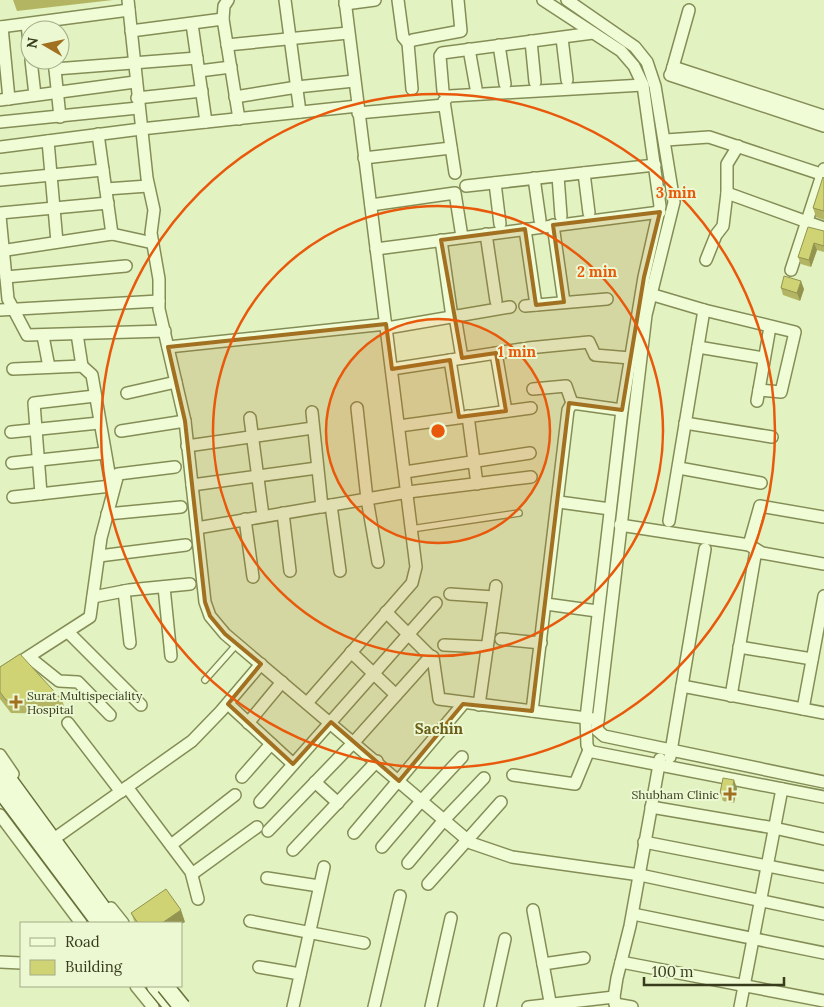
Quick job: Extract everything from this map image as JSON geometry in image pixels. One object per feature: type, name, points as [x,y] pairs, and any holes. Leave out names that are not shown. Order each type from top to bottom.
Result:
[{"type":"main road","points":[[0,768],[99,922]]},
{"type":"main road","points":[[0,789],[39,830],[112,922]]},
{"type":"main road","points":[[156,987],[180,1006]]},
{"type":"main road","points":[[166,987],[180,1006]]},
{"type":"street","points":[[228,0],[224,6],[223,19],[239,119]]},
{"type":"street","points":[[285,0],[300,112]]},
{"type":"street","points":[[307,703],[412,583],[416,567],[345,2],[375,0]]},
{"type":"street","points":[[398,0],[403,37],[408,43],[412,89]]},
{"type":"street","points":[[408,43],[412,40],[461,30],[458,0]]},
{"type":"street","points":[[543,0],[627,57],[648,83],[666,140],[674,202],[651,268],[650,294],[620,525],[592,719],[597,730],[604,736],[824,782]]},
{"type":"street","points":[[513,775],[575,784],[589,750],[598,611],[622,410],[630,358],[651,268],[660,212],[645,58],[636,47],[567,0]]},
{"type":"street","points":[[70,20],[128,5],[148,186],[154,210],[152,233],[159,280],[159,301],[185,421],[205,602],[210,616],[237,644],[377,761],[467,840],[507,856],[640,875],[824,914]]},
{"type":"street","points":[[671,72],[689,10]]},
{"type":"street","points":[[131,31],[223,19]]},
{"type":"street","points":[[192,24],[206,122]]},
{"type":"street","points":[[20,25],[1,27],[5,100],[135,82]]},
{"type":"street","points":[[227,45],[348,32]]},
{"type":"street","points":[[443,91],[440,54],[593,33]]},
{"type":"street","points":[[562,38],[567,80]]},
{"type":"street","points":[[531,41],[535,82]]},
{"type":"street","points":[[499,45],[505,84]]},
{"type":"street","points":[[470,49],[476,88]]},
{"type":"street","points":[[70,65],[134,63],[197,58]]},
{"type":"street","points":[[199,71],[230,66]]},
{"type":"street","points":[[32,70],[35,96]]},
{"type":"street","points":[[55,70],[60,117]]},
{"type":"street","points":[[671,72],[824,126]]},
{"type":"street","points":[[455,172],[444,105],[444,101],[449,96],[648,83],[671,72],[824,116]]},
{"type":"street","points":[[236,97],[297,87],[354,81]]},
{"type":"street","points":[[0,122],[60,117],[202,91]]},
{"type":"street","points":[[0,147],[98,134],[300,112],[444,105]]},
{"type":"street","points":[[98,134],[112,234]]},
{"type":"street","points":[[666,140],[703,136],[823,173],[791,270]]},
{"type":"street","points":[[48,141],[58,242]]},
{"type":"street","points":[[706,260],[716,235],[723,226],[727,193],[727,164],[738,146]]},
{"type":"street","points":[[364,158],[451,148]]},
{"type":"street","points":[[466,186],[655,165]]},
{"type":"street","points":[[0,180],[103,170]]},
{"type":"street","points":[[584,173],[589,214]]},
{"type":"street","points":[[558,176],[561,216]]},
{"type":"street","points":[[534,178],[540,220]]},
{"type":"street","points":[[495,183],[500,224]]},
{"type":"street","points":[[106,189],[148,186]]},
{"type":"street","points":[[371,205],[454,193],[462,237]]},
{"type":"street","points":[[727,193],[824,228]]},
{"type":"street","points":[[108,204],[0,215],[8,299],[12,309],[27,335],[165,331]]},
{"type":"street","points":[[376,249],[660,212]]},
{"type":"street","points":[[553,225],[564,302]]},
{"type":"street","points":[[525,229],[531,306],[607,299]]},
{"type":"street","points":[[3,251],[112,234],[153,242]]},
{"type":"street","points":[[486,234],[496,301]]},
{"type":"street","points":[[441,240],[453,317],[456,359],[464,416],[477,484]]},
{"type":"street","points":[[6,278],[126,266]]},
{"type":"street","points":[[650,294],[704,310],[792,331],[796,335],[781,392],[758,395],[770,326]]},
{"type":"street","points":[[0,310],[159,301]]},
{"type":"street","points":[[168,347],[387,326],[510,307]]},
{"type":"street","points":[[669,521],[704,310]]},
{"type":"street","points":[[77,334],[82,366],[92,375],[112,490]]},
{"type":"street","points":[[43,336],[49,367]]},
{"type":"street","points":[[392,369],[496,353],[587,342],[591,344],[595,356],[630,358]]},
{"type":"street","points":[[698,347],[764,358]]},
{"type":"street","points":[[496,353],[506,411]]},
{"type":"street","points":[[13,369],[82,366]]},
{"type":"street","points":[[127,393],[176,382]]},
{"type":"street","points":[[532,711],[559,502],[568,410],[572,403],[566,386],[533,389]]},
{"type":"street","points":[[41,494],[33,406],[37,401],[95,396]]},
{"type":"street","points":[[572,403],[622,410]]},
{"type":"street","points":[[358,408],[368,499],[378,562]]},
{"type":"street","points":[[399,426],[531,408]]},
{"type":"street","points":[[312,412],[317,468],[340,571]]},
{"type":"street","points":[[250,418],[263,516]]},
{"type":"street","points":[[121,431],[185,421]]},
{"type":"street","points":[[11,432],[99,423]]},
{"type":"street","points":[[685,423],[772,437]]},
{"type":"street","points":[[187,446],[313,428]]},
{"type":"street","points":[[405,472],[530,453]]},
{"type":"street","points":[[12,463],[105,454]]},
{"type":"street","points":[[0,675],[90,618],[107,514],[112,490],[118,474],[176,467]]},
{"type":"street","points":[[192,485],[317,468]]},
{"type":"street","points":[[679,468],[761,483]]},
{"type":"street","points":[[197,528],[408,492],[531,476]]},
{"type":"street","points":[[13,497],[112,490]]},
{"type":"street","points":[[559,502],[610,509]]},
{"type":"street","points":[[731,696],[760,506],[824,517]]},
{"type":"street","points":[[107,514],[181,507]]},
{"type":"street","points":[[283,513],[290,571]]},
{"type":"street","points":[[245,520],[253,577]]},
{"type":"street","points":[[620,525],[753,548],[762,553],[824,564]]},
{"type":"street","points":[[99,556],[186,545]]},
{"type":"street","points":[[615,1003],[633,914],[651,807],[664,765],[682,686],[705,549]]},
{"type":"street","points":[[93,597],[124,591],[190,584]]},
{"type":"street","points":[[164,587],[171,656]]},
{"type":"street","points":[[124,591],[130,643]]},
{"type":"street","points":[[450,594],[495,591],[479,705]]},
{"type":"street","points":[[803,709],[824,596]]},
{"type":"street","points":[[260,802],[436,604]]},
{"type":"street","points":[[546,604],[598,611]]},
{"type":"street","points":[[386,612],[433,657],[439,699],[463,704],[592,719]]},
{"type":"street","points":[[68,632],[141,705]]},
{"type":"street","points":[[501,639],[541,643]]},
{"type":"street","points":[[444,645],[487,647]]},
{"type":"street","points":[[739,647],[812,659]]},
{"type":"street","points":[[351,652],[396,695]]},
{"type":"street","points":[[268,831],[354,742],[430,656]]},
{"type":"street","points":[[29,657],[59,681],[78,682],[110,715]]},
{"type":"street","points":[[58,836],[192,741],[228,704],[261,664]]},
{"type":"street","points":[[248,723],[282,682]]},
{"type":"street","points":[[682,686],[824,713]]},
{"type":"street","points":[[228,704],[293,764]]},
{"type":"street","points":[[354,834],[463,704]]},
{"type":"street","points":[[68,723],[171,845],[192,874],[198,899]]},
{"type":"street","points":[[242,777],[271,744]]},
{"type":"street","points":[[589,750],[824,797]]},
{"type":"street","points":[[0,755],[121,922]]},
{"type":"street","points":[[382,847],[422,800],[462,758]]},
{"type":"street","points":[[293,850],[377,761]]},
{"type":"street","points":[[408,863],[444,820],[484,778]]},
{"type":"street","points":[[316,782],[338,803]]},
{"type":"street","points":[[740,1007],[760,901],[769,865],[782,789]]},
{"type":"street","points":[[171,845],[235,796]]},
{"type":"street","points":[[428,884],[501,802]]},
{"type":"street","points":[[651,807],[774,828],[824,839]]},
{"type":"street","points":[[0,815],[80,922]]},
{"type":"street","points":[[192,874],[257,827]]},
{"type":"street","points":[[644,842],[824,877]]},
{"type":"street","points":[[293,1007],[324,867]]},
{"type":"street","points":[[267,878],[320,886]]},
{"type":"street","points":[[374,1007],[400,896]]},
{"type":"street","points":[[533,910],[551,1006]]},
{"type":"street","points":[[633,914],[824,953]]},
{"type":"street","points":[[431,1007],[451,918]]},
{"type":"street","points":[[250,921],[364,943]]},
{"type":"street","points":[[490,1007],[505,939]]},
{"type":"street","points":[[543,964],[584,958]]},
{"type":"street","points":[[0,962],[20,963]]},
{"type":"street","points":[[622,962],[824,1002]]},
{"type":"street","points":[[259,967],[300,974]]},
{"type":"street","points":[[137,987],[152,1007]]},
{"type":"street","points":[[171,987],[180,1006]]},
{"type":"street","points":[[528,1007],[615,1003],[632,1007]]},
{"type":"lane","points":[[411,529],[519,513]]},
{"type":"lane","points":[[205,680],[237,644]]},
{"type":"highlighted area","points":[[660,212],[644,277],[622,410],[569,403],[532,711],[463,704],[399,781],[331,722],[293,764],[228,704],[261,664],[225,634],[210,616],[205,602],[185,421],[168,347],[386,324],[392,369],[450,360],[459,417],[506,411],[496,353],[462,358],[441,240],[525,229],[536,305],[564,302],[553,225]]},
{"type":"building","points":[[824,178],[824,211],[813,208]]},
{"type":"building","points":[[808,227],[824,231],[824,246],[814,243],[809,260],[798,257]]},
{"type":"building","points":[[784,276],[801,281],[797,293],[781,288]]},
{"type":"building","points":[[20,654],[62,700],[6,700],[0,692],[0,667]]},
{"type":"building","points":[[723,778],[734,780],[731,796],[720,793]]},
{"type":"building","points":[[166,889],[181,910],[163,922],[137,922],[131,913]]},
{"type":"place","name":"Surat Multispeciality Hospital","points":[[16,702]]},
{"type":"place","name":"Shubham Clinic","points":[[730,794]]},
{"type":"district","name":"Sachin","points":[[439,728]]}]
